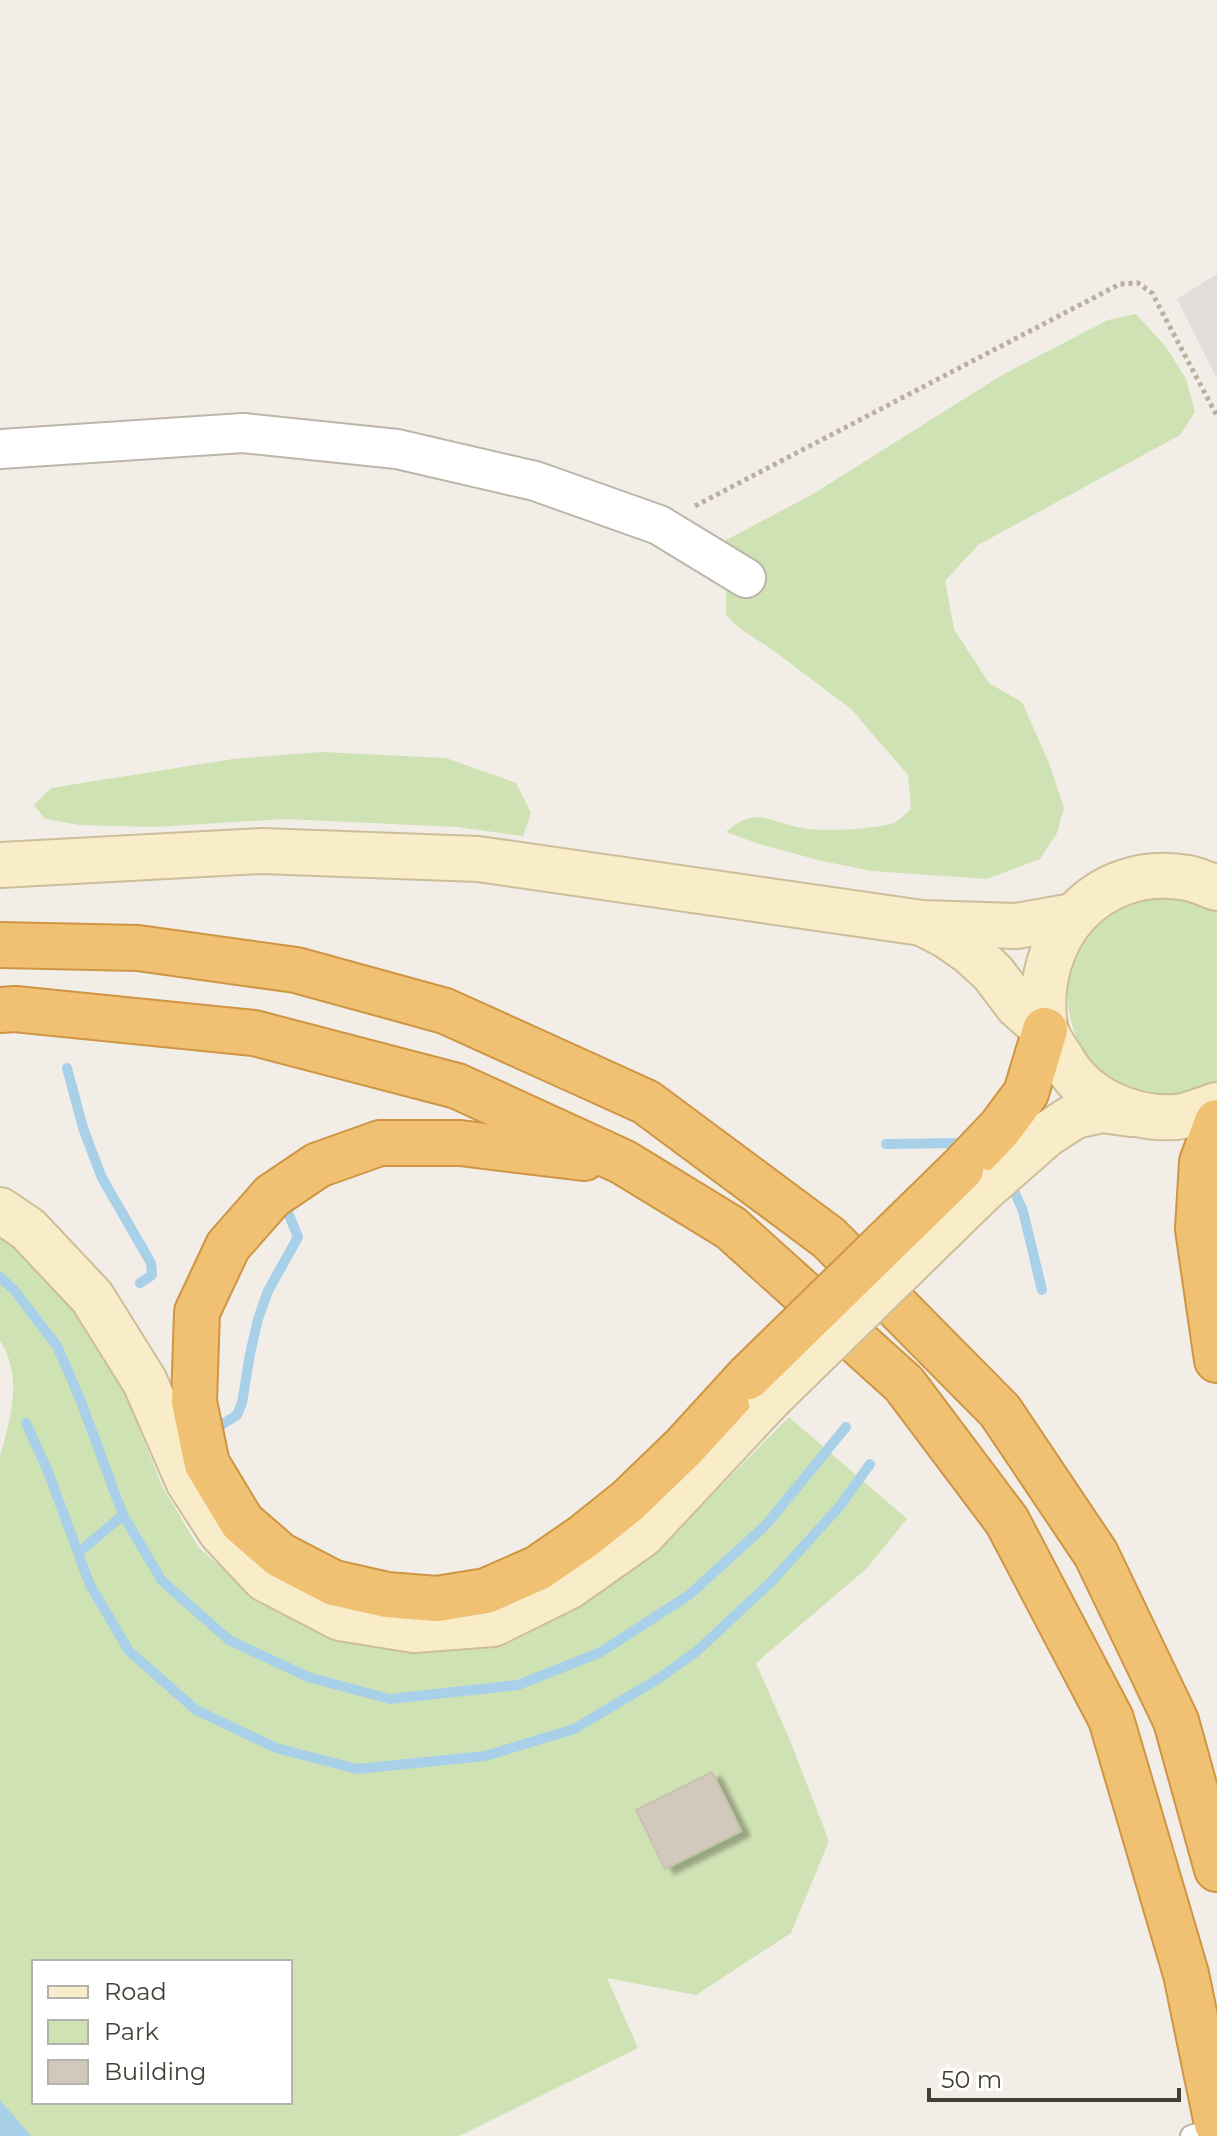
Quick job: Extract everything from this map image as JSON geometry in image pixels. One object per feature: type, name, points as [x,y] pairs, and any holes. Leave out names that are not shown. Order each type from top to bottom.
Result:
[{"type":"highway","points":[[0,945],[138,948],[296,970],[445,1011],[646,1102],[829,1238],[1000,1411],[1096,1554],[1176,1721],[1217,1869]]},
{"type":"highway","points":[[0,1010],[254,1033],[457,1086],[623,1162],[731,1228],[904,1384],[1007,1521],[1111,1719],[1186,1974],[1217,2126]]},
{"type":"highway","points":[[623,1162],[460,1143],[380,1143],[318,1165],[272,1196],[228,1246],[197,1312],[194,1402],[207,1464],[242,1522],[280,1555],[334,1583],[387,1595],[437,1599],[486,1591],[538,1568],[628,1501],[684,1447],[759,1388],[972,1180],[1000,1128],[1026,1093],[1045,1030]]},
{"type":"highway","points":[[1217,1122],[1202,1162],[1198,1229],[1217,1360]]},
{"type":"street","points":[[0,449],[243,433],[397,449],[535,481],[659,525],[746,578]]},
{"type":"street","points":[[0,865],[262,851],[478,859],[922,923],[1016,926],[1073,916]]},
{"type":"street","points":[[1045,1030],[1044,985],[1053,948],[1073,916],[1097,895],[1127,881],[1158,875],[1191,878],[1217,888]]},
{"type":"street","points":[[922,923],[970,952],[993,973],[1017,1005],[1045,1030],[1066,1067],[1087,1089],[1112,1105],[1141,1116]]},
{"type":"street","points":[[972,1180],[1017,1159],[1075,1116],[1102,1110],[1178,1117],[1217,1105]]},
{"type":"street","points":[[0,1210],[28,1229],[92,1297],[145,1382],[188,1481],[221,1532],[265,1579],[340,1618],[414,1630],[493,1624],[568,1587],[642,1535],[759,1388]]},
{"type":"lane","points":[[1191,2136],[1217,2126]]},
{"type":"path","points":[[659,525],[1120,284],[1138,283],[1152,293],[1217,416]]},
{"type":"shaded area","points":[[1217,274],[1217,379],[1177,299]]},
{"type":"green space","points":[[1136,314],[1166,347],[1186,379],[1195,412],[1180,435],[978,545],[945,581],[954,629],[989,683],[1022,702],[1049,763],[1064,808],[1057,833],[1040,859],[987,879],[872,871],[822,861],[726,832],[755,817],[811,829],[871,827],[894,823],[911,809],[908,775],[851,709],[739,628],[726,615],[726,540],[813,494],[1002,375],[1108,320]]},
{"type":"green space","points":[[322,752],[446,758],[516,783],[531,813],[523,836],[457,827],[285,819],[154,827],[80,825],[45,819],[34,805],[51,788],[233,759]]},
{"type":"green space","points":[[1166,895],[1200,900],[1217,909],[1217,1086],[1188,1097],[1147,1096],[1113,1081],[1088,1057],[1072,1026],[1068,991],[1075,957],[1096,926],[1130,902]]},
{"type":"green space","points":[[0,1230],[47,1268],[118,1375],[162,1486],[199,1548],[250,1592],[322,1631],[405,1653],[498,1645],[656,1551],[789,1417],[907,1519],[867,1568],[756,1663],[829,1841],[791,1933],[696,1995],[607,1978],[638,2048],[459,2136],[0,2136],[0,1456],[13,1397],[7,1354],[0,1340]]},
{"type":"water","points":[[0,2100],[31,2136],[0,2136]]},
{"type":"building","points":[[712,1772],[741,1831],[665,1869],[636,1810]]},
{"type":"waterway","points":[[67,1068],[83,1128],[102,1178],[151,1263],[152,1275],[140,1283]]},
{"type":"waterway","points":[[886,1144],[962,1143],[964,1147]]},
{"type":"waterway","points":[[1014,1191],[1023,1211],[1042,1290]]},
{"type":"waterway","points":[[210,1432],[237,1415],[242,1403],[258,1319],[268,1291],[298,1237],[289,1215]]},
{"type":"waterway","points":[[0,1277],[15,1291],[57,1346],[123,1515],[162,1581],[229,1640],[308,1677],[390,1699],[518,1685],[601,1652],[689,1595],[766,1525],[846,1427]]},
{"type":"waterway","points":[[26,1423],[47,1469],[90,1585],[129,1651],[196,1710],[276,1748],[357,1769],[485,1756],[574,1729],[658,1679],[696,1652],[772,1581],[840,1506],[870,1464]]},
{"type":"waterway","points":[[78,1553],[123,1515]]}]
